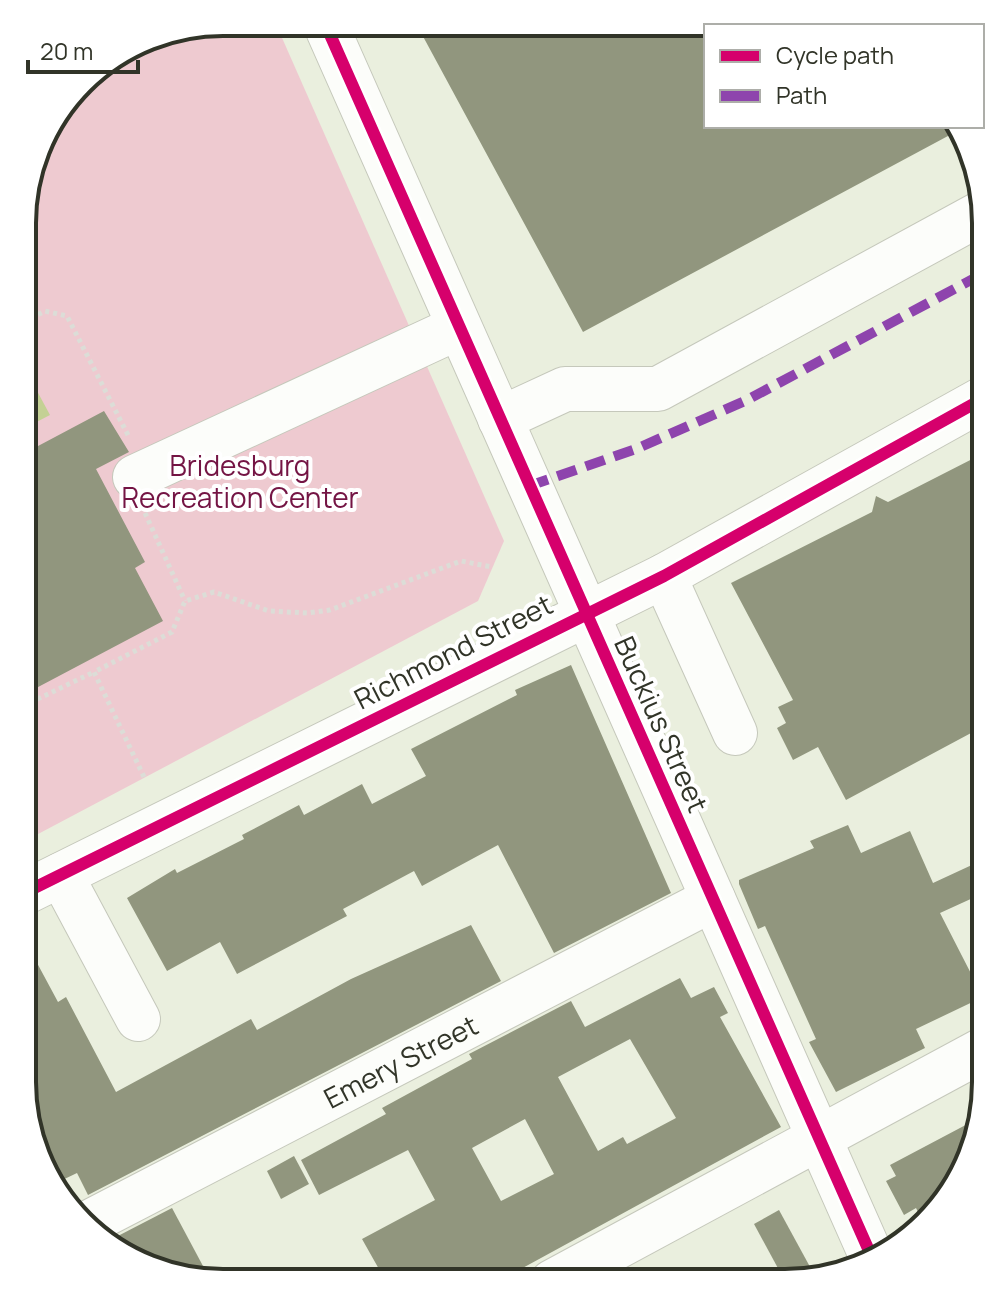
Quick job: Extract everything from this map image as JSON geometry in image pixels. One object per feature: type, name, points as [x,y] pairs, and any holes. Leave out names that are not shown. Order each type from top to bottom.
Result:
[{"type":"street","name":"Buckius Street","points":[[331,36],[868,1249]]},
{"type":"street","points":[[500,419],[565,389],[658,389],[972,218]]},
{"type":"street","points":[[135,477],[459,327]]},
{"type":"street","name":"Richmond Street","points":[[36,887],[585,612],[664,576],[972,405]]},
{"type":"street","points":[[664,576],[735,733]]},
{"type":"street","points":[[61,875],[138,1019]]},
{"type":"street","name":"Emery Street","points":[[96,1219],[713,899]]},
{"type":"street","points":[[576,1269],[972,1056]]},
{"type":"path","points":[[36,700],[172,632],[185,601],[214,592],[269,611],[307,613],[330,610],[461,561],[492,567]]},
{"type":"path","points":[[94,672],[144,777]]},
{"type":"green space","name":"Bridesburg Recreation Center","points":[[223,36],[281,36],[504,541],[478,601],[36,835],[38,199],[46,163],[61,130],[82,100],[109,75],[152,50],[187,40]]},
{"type":"shaded area","points":[[36,389],[50,415],[36,422]]},
{"type":"building","points":[[423,36],[704,36],[704,128],[947,130],[950,135],[583,332]]},
{"type":"building","name":"Bridesburg Recreation Center","points":[[104,411],[129,452],[96,469],[145,562],[135,568],[163,621],[36,688],[36,447]]},
{"type":"building","points":[[972,459],[972,732],[846,800],[818,747],[793,760],[777,728],[786,723],[778,707],[793,700],[731,583],[872,512],[876,496],[888,502]]},
{"type":"building","points":[[571,665],[671,893],[554,953],[498,845],[422,886],[414,871],[343,909],[347,916],[237,974],[220,942],[167,971],[127,898],[175,869],[177,873],[244,839],[242,835],[299,805],[304,815],[362,784],[372,804],[426,776],[411,749],[517,695],[515,690]]},
{"type":"building","points":[[848,825],[861,853],[910,831],[933,883],[972,865],[972,898],[940,913],[972,976],[972,1002],[916,1029],[925,1048],[836,1092],[809,1042],[816,1039],[765,926],[758,929],[739,884],[739,880],[814,848],[810,841]]},
{"type":"building","points":[[471,925],[501,981],[88,1195],[77,1173],[64,1179],[50,1153],[38,1106],[36,961],[58,1002],[66,997],[116,1092],[251,1019],[257,1030],[351,979]]},
{"type":"building","points":[[680,978],[691,998],[714,987],[728,1013],[720,1017],[781,1127],[521,1269],[379,1269],[362,1239],[435,1200],[408,1150],[319,1195],[301,1160],[386,1114],[382,1108],[472,1059],[469,1054],[571,1001],[585,1027]],"holes":[[[630,1039],[676,1118],[627,1144],[623,1137],[598,1151],[558,1077]],[[525,1119],[554,1174],[501,1201],[472,1148]]]},
{"type":"building","points":[[967,1124],[947,1175],[918,1213],[916,1208],[904,1215],[886,1181],[896,1176],[890,1165]]},
{"type":"building","points":[[294,1156],[309,1184],[281,1199],[267,1171]]},
{"type":"building","points":[[172,1208],[204,1268],[152,1255],[118,1236]]},
{"type":"building","points":[[779,1210],[810,1267],[778,1269],[754,1224]]},
{"type":"marked path","points":[[529,486],[636,449],[747,400],[972,279]]},
{"type":"cycle path","points":[[331,36],[868,1249]]},
{"type":"cycle path","points":[[36,887],[664,576],[972,405]]}]
